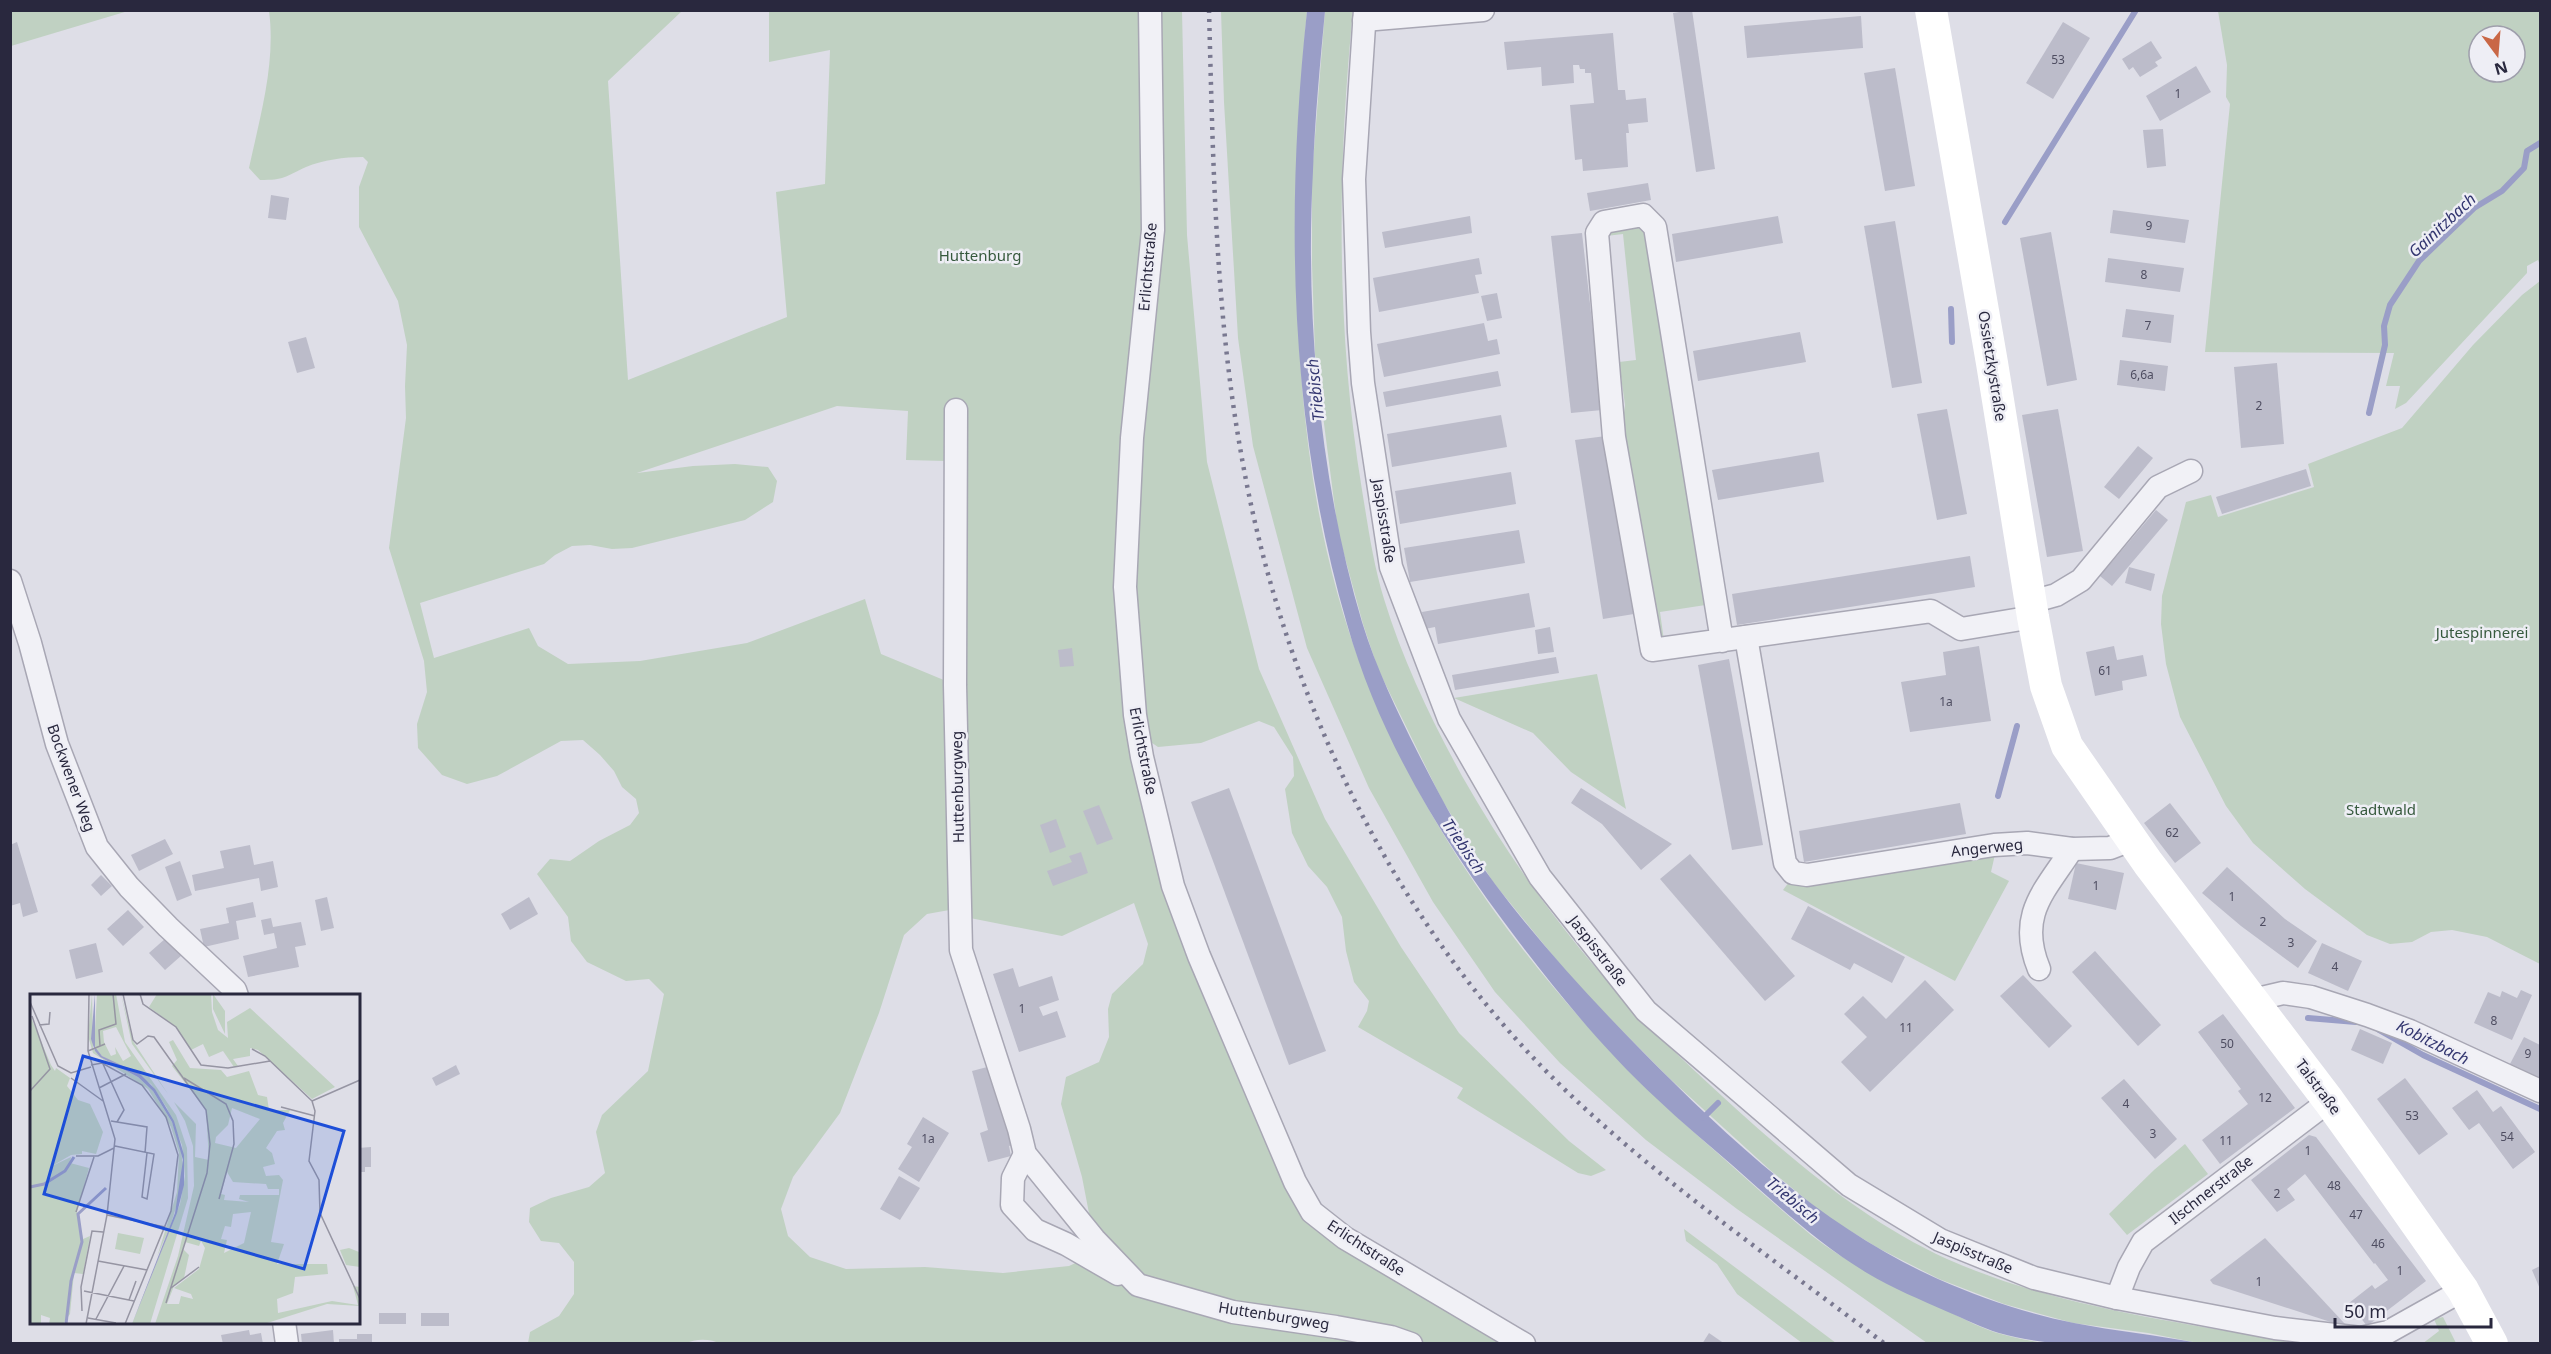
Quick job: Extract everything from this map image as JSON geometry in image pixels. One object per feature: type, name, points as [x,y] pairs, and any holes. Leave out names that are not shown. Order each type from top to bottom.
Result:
[{"type":"main road","name":"Ossietzkystraße","points":[[1931,10],[2032,609],[2046,686],[2057,721]]},
{"type":"main road","name":"Talstraße","points":[[2057,721],[2067,746],[2083,772],[2131,840],[2329,1101],[2463,1290],[2492,1344]]},
{"type":"street","name":"Erlichtstraße","points":[[1150,10],[1153,230],[1132,438],[1125,598],[1135,715],[1142,757],[1173,886],[1199,956],[1295,1182],[1312,1212],[1345,1238],[1524,1344]]},
{"type":"street","points":[[1364,15],[1483,10]]},
{"type":"street","name":"Jaspisstraße","points":[[1364,15],[1354,179],[1359,332],[1369,422],[1391,567],[1449,719],[1540,877],[1646,1011],[1849,1185],[1940,1240],[2034,1278],[2117,1298],[2275,1328],[2361,1338],[2388,1332],[2463,1290]]},
{"type":"street","points":[[1722,641],[1655,227],[1643,215],[1604,222],[1597,232],[1614,437],[1652,650],[1722,641],[1931,611],[1960,629],[2032,609],[2082,580],[2158,487],[2191,471]]},
{"type":"street","name":"Huttenburgweg","points":[[956,410],[956,685],[961,950],[1019,1128],[1025,1154],[1094,1239],[1138,1285]]},
{"type":"street","name":"Bockwener Weg","points":[[10,581],[30,643],[57,744],[97,847],[129,887],[235,990],[236,994]]},
{"type":"street","name":"Angerweg","points":[[1746,637],[1785,862],[1793,873],[1807,875],[1994,845],[2027,843],[2072,849]]},
{"type":"street","points":[[2038,969],[2032,953],[2030,919],[2039,900],[2072,849],[2110,848],[2131,840]]},
{"type":"street","points":[[2253,1000],[2283,993],[2311,997],[2410,1031],[2541,1090]]},
{"type":"street","name":"Ilschnerstraße","points":[[2117,1298],[2129,1266],[2143,1242],[2329,1101]]},
{"type":"street","name":"Huttenburgweg","points":[[1025,1154],[1013,1178],[1012,1205],[1035,1230],[1066,1244],[1138,1285],[1233,1312],[1391,1336],[1411,1344]]},
{"type":"street","points":[[284,1324],[286,1344]]},
{"type":"green space","points":[[11,10],[128,10],[128,11],[11,46]]},
{"type":"green space","name":"Huttenburg","points":[[269,11],[682,11],[608,81],[628,380],[787,317],[776,192],[825,184],[830,50],[769,62],[769,11],[1182,11],[1187,235],[1207,462],[1259,669],[1325,819],[1401,947],[1459,1033],[1569,1141],[1606,1170],[1591,1176],[1578,1173],[1457,1098],[1463,1088],[1358,1027],[1367,1011],[1369,1001],[1354,982],[1346,951],[1342,917],[1327,887],[1308,866],[1292,833],[1285,789],[1294,776],[1293,757],[1274,727],[1259,721],[1201,743],[1158,747],[1139,734],[1169,869],[1312,1212],[1524,1343],[721,1344],[703,1340],[685,1344],[528,1343],[530,1332],[559,1316],[574,1294],[574,1262],[559,1243],[541,1241],[529,1222],[530,1208],[551,1198],[589,1187],[605,1173],[596,1132],[602,1115],[648,1071],[664,994],[649,979],[626,981],[587,962],[571,941],[568,917],[537,874],[550,859],[570,861],[599,841],[630,825],[639,813],[636,799],[622,787],[614,771],[600,755],[583,740],[561,741],[497,776],[467,784],[442,775],[418,748],[417,724],[427,692],[424,661],[389,548],[406,418],[407,345],[398,301],[359,227],[359,187],[368,162],[363,157],[319,162],[275,179],[260,180],[249,168],[266,90],[271,31]],"holes":[[[837,406],[908,411],[906,460],[946,461],[951,683],[881,654],[865,599],[747,643],[640,661],[568,664],[538,646],[529,628],[434,658],[420,603],[544,564],[572,546],[632,548],[745,520],[773,502],[777,481],[768,467],[735,464],[693,466],[637,473]],[[1134,903],[1148,944],[1143,964],[1112,994],[1108,1009],[1109,1037],[1099,1062],[1066,1077],[1061,1104],[1082,1177],[1094,1239],[1084,1259],[1069,1266],[1003,1273],[925,1267],[846,1269],[810,1257],[788,1236],[781,1209],[793,1177],[840,1113],[879,1013],[904,935],[927,914],[955,909],[970,918],[1062,936]]]},
{"type":"green space","points":[[1221,11],[1307,11],[1299,124],[1298,315],[1301,377],[1316,499],[1345,618],[1365,676],[1394,742],[1427,807],[1465,869],[1507,929],[1601,1041],[1705,1142],[1811,1235],[1842,1257],[1874,1275],[1974,1324],[2000,1334],[2043,1343],[1927,1343],[1737,1209],[1646,1140],[1560,1063],[1495,992],[1433,902],[1369,788],[1307,648],[1253,446],[1238,338]]},
{"type":"green space","points":[[1325,11],[1353,11],[1342,190],[1344,311],[1353,431],[1377,572],[1400,645],[1439,733],[1486,817],[1539,895],[1597,969],[1629,1005],[1696,1072],[1814,1176],[1879,1222],[1947,1259],[2032,1290],[2119,1312],[2297,1343],[2198,1343],[2148,1333],[2073,1323],[2004,1304],[1939,1279],[1878,1248],[1826,1216],[1770,1170],[1668,1077],[1576,984],[1493,882],[1442,800],[1378,669],[1338,532],[1315,354],[1312,264],[1312,174]]},
{"type":"green space","points":[[2218,11],[2540,11],[2540,265],[2538,260],[2527,266],[2527,273],[2406,403],[2395,409],[2400,386],[2386,386],[2394,353],[2205,352],[2230,104],[2226,97],[2227,65]]},
{"type":"green space","points":[[1645,227],[1712,604],[1660,612],[1664,641],[1659,640],[1622,427],[1625,405],[1619,362],[1636,360],[1623,234],[1606,236],[1612,231]]},
{"type":"green space","name":"Stadtwald","points":[[2540,281],[2540,964],[2487,937],[2452,930],[2431,932],[2412,942],[2390,944],[2367,935],[2305,889],[2253,843],[2226,806],[2180,717],[2166,664],[2161,624],[2162,596],[2186,502],[2211,495],[2218,517],[2314,487],[2308,464],[2402,428],[2473,345],[2522,295]]},
{"type":"green space","points":[[1597,674],[1626,809],[1571,772],[1533,733],[1454,698]]},
{"type":"green space","points":[[1996,850],[1991,872],[2009,881],[1955,981],[1783,890],[1789,882]]},
{"type":"green space","points":[[2185,1144],[2208,1174],[2127,1235],[2109,1214],[2154,1170]]},
{"type":"green space","points":[[1684,1229],[1836,1343],[1802,1343],[1737,1294],[1717,1264],[1686,1241]]},
{"type":"green space","points":[[2443,1317],[2456,1343],[2422,1344],[2439,1331],[2434,1319]]},
{"type":"water","name":"Triebisch","points":[[1307,11],[1325,11],[1314,151],[1311,283],[1319,399],[1336,513],[1362,622],[1380,673],[1436,787],[1484,869],[1566,970],[1676,1085],[1780,1179],[1856,1234],[1938,1279],[2005,1305],[2074,1323],[2198,1343],[2097,1345],[2023,1339],[1986,1329],[1886,1284],[1867,1273],[1814,1236],[1780,1208],[1638,1081],[1551,983],[1466,868],[1418,791],[1397,751],[1361,667],[1347,624],[1328,549],[1313,473],[1303,397],[1297,319],[1295,242],[1300,88]]},
{"type":"building","points":[[1692,10],[1715,169],[1696,172],[1673,13]]},
{"type":"building","points":[[1861,16],[1863,48],[1747,58],[1744,26]]},
{"type":"building","points":[[2063,22],[2090,38],[2053,99],[2026,83]]},
{"type":"building","points":[[1613,33],[1618,90],[1625,90],[1626,100],[1646,98],[1648,122],[1628,124],[1629,133],[1626,133],[1628,167],[1583,171],[1582,159],[1575,160],[1570,105],[1594,103],[1591,73],[1585,73],[1585,69],[1580,69],[1579,65],[1573,65],[1574,83],[1542,86],[1541,67],[1507,70],[1504,42]]},
{"type":"building","points":[[2151,41],[2162,58],[2155,62],[2158,66],[2140,77],[2133,67],[2129,70],[2122,59]]},
{"type":"building","points":[[2196,66],[2211,92],[2160,121],[2146,96]]},
{"type":"building","points":[[1895,68],[1915,186],[1885,191],[1864,73]]},
{"type":"building","points":[[2163,129],[2166,166],[2147,168],[2143,130]]},
{"type":"building","points":[[1648,183],[1651,200],[1590,211],[1587,193]]},
{"type":"building","points":[[271,195],[289,198],[286,220],[268,218]]},
{"type":"building","points":[[2113,210],[2189,220],[2185,243],[2110,233]]},
{"type":"building","points":[[1470,216],[1472,233],[1385,248],[1382,232]]},
{"type":"building","points":[[1778,216],[1783,243],[1676,262],[1672,234]]},
{"type":"building","points":[[1895,221],[1922,383],[1892,388],[1864,226]]},
{"type":"building","points":[[2051,232],[2077,380],[2047,386],[2020,238]]},
{"type":"building","points":[[1582,233],[1602,410],[1571,413],[1551,236]]},
{"type":"building","points":[[1479,258],[1482,274],[1475,275],[1479,293],[1379,312],[1373,278]]},
{"type":"building","points":[[2108,258],[2184,268],[2180,292],[2105,282]]},
{"type":"building","points":[[1497,293],[1502,318],[1487,321],[1481,296]]},
{"type":"building","points":[[2126,309],[2174,315],[2171,343],[2122,337]]},
{"type":"building","points":[[1484,323],[1488,341],[1497,339],[1500,354],[1384,377],[1377,344]]},
{"type":"building","points":[[1800,332],[1806,362],[1698,381],[1693,351]]},
{"type":"building","points":[[306,337],[315,368],[297,373],[288,342]]},
{"type":"building","points":[[2120,360],[2168,366],[2165,391],[2117,385]]},
{"type":"building","points":[[2277,363],[2284,444],[2241,448],[2234,367]]},
{"type":"building","points":[[1498,371],[1501,386],[1386,407],[1383,392]]},
{"type":"building","points":[[1947,409],[1967,514],[1937,520],[1917,414]]},
{"type":"building","points":[[2058,409],[2083,551],[2047,557],[2022,415]]},
{"type":"building","points":[[1501,415],[1507,447],[1392,467],[1387,434]]},
{"type":"building","points":[[1606,436],[1634,614],[1603,619],[1575,440]]},
{"type":"building","points":[[2138,446],[2153,458],[2119,499],[2104,487]]},
{"type":"building","points":[[1819,452],[1824,482],[1718,500],[1712,470]]},
{"type":"building","points":[[2306,469],[2311,486],[2222,514],[2216,497]]},
{"type":"building","points":[[1511,472],[1516,504],[1400,524],[1395,491]]},
{"type":"building","points":[[2156,510],[2168,520],[2112,586],[2100,576]]},
{"type":"building","points":[[1519,530],[1525,563],[1410,582],[1404,548]]},
{"type":"building","points":[[1970,556],[1975,587],[1737,625],[1732,594]]},
{"type":"building","points":[[2129,567],[2155,574],[2151,591],[2125,583]]},
{"type":"building","points":[[1529,593],[1535,627],[1438,644],[1435,627],[1425,629],[1422,612]]},
{"type":"building","points":[[1550,627],[1554,652],[1538,654],[1535,630]]},
{"type":"building","points":[[1979,646],[1991,721],[1910,732],[1901,682],[1946,675],[1943,652]]},
{"type":"building","points":[[2114,646],[2117,660],[2143,655],[2147,676],[2122,681],[2123,690],[2095,696],[2086,652]]},
{"type":"building","points":[[1072,648],[1074,666],[1060,667],[1058,650]]},
{"type":"building","points":[[1556,657],[1559,673],[1455,690],[1452,675]]},
{"type":"building","points":[[1729,659],[1763,845],[1732,850],[1698,665]]},
{"type":"building","points":[[1229,788],[1326,1051],[1289,1065],[1191,802]]},
{"type":"building","points":[[1581,788],[1672,844],[1641,870],[1602,824],[1571,803]]},
{"type":"building","points":[[1960,803],[1966,834],[1804,862],[1799,831]]},
{"type":"building","points":[[2170,803],[2201,843],[2175,863],[2144,823]]},
{"type":"building","points":[[1099,805],[1113,839],[1097,845],[1083,811]]},
{"type":"building","points":[[1056,819],[1066,847],[1050,853],[1040,825]]},
{"type":"building","points":[[165,839],[173,854],[139,871],[131,855]]},
{"type":"building","points":[[17,842],[38,912],[23,917],[20,903],[10,906],[10,845]]},
{"type":"building","points":[[250,845],[254,865],[273,861],[278,887],[261,891],[259,878],[195,891],[192,875],[224,868],[220,851]]},
{"type":"building","points":[[1081,852],[1088,873],[1053,886],[1047,871],[1072,862],[1069,856]]},
{"type":"building","points":[[1690,854],[1795,976],[1765,1001],[1660,879]]},
{"type":"building","points":[[180,861],[192,895],[177,901],[165,867]]},
{"type":"building","points":[[2076,863],[2124,873],[2116,910],[2068,899]]},
{"type":"building","points":[[2227,867],[2285,919],[2317,941],[2298,968],[2241,926],[2202,893]]},
{"type":"building","points":[[101,875],[112,886],[101,896],[91,885]]},
{"type":"building","points":[[327,897],[334,928],[321,931],[315,900]]},
{"type":"building","points":[[529,897],[538,914],[510,930],[501,914]]},
{"type":"building","points":[[253,902],[256,917],[236,921],[239,939],[204,947],[200,929],[229,923],[226,908]]},
{"type":"building","points":[[1808,906],[1905,957],[1892,983],[1854,963],[1850,970],[1791,939]]},
{"type":"building","points":[[128,910],[144,927],[123,946],[107,929]]},
{"type":"building","points":[[271,918],[273,927],[301,922],[306,945],[295,947],[299,967],[248,977],[243,956],[277,948],[274,933],[264,935],[261,920]]},
{"type":"building","points":[[166,938],[182,955],[165,970],[149,953]]},
{"type":"building","points":[[96,943],[103,972],[76,979],[69,950]]},
{"type":"building","points":[[2322,943],[2362,961],[2348,991],[2308,973]]},
{"type":"building","points":[[2095,951],[2161,1025],[2138,1046],[2072,972]]},
{"type":"building","points":[[1013,968],[1019,987],[1052,976],[1059,1000],[1039,1007],[1043,1016],[1057,1011],[1066,1037],[1019,1052],[993,974]]},
{"type":"building","points":[[2023,975],[2072,1026],[2049,1048],[2000,996]]},
{"type":"building","points":[[1925,980],[1954,1010],[1870,1092],[1841,1062],[1867,1037],[1844,1014],[1863,996],[1886,1019]]},
{"type":"building","points":[[2521,990],[2532,995],[2512,1040],[2474,1023],[2488,992],[2500,997],[2502,991],[2517,998]]},
{"type":"building","points":[[2223,1014],[2295,1108],[2220,1164],[2202,1140],[2248,1104],[2238,1091],[2241,1089],[2198,1032]]},
{"type":"building","points":[[2360,1029],[2392,1043],[2383,1064],[2351,1050]]},
{"type":"building","points":[[2524,1037],[2540,1045],[2540,1079],[2510,1064]]},
{"type":"building","points":[[456,1065],[460,1074],[436,1086],[432,1078]]},
{"type":"building","points":[[991,1066],[1013,1145],[1009,1146],[1011,1156],[988,1162],[980,1133],[988,1130],[972,1071]]},
{"type":"building","points":[[2405,1078],[2448,1134],[2419,1155],[2377,1099]]},
{"type":"building","points":[[2124,1079],[2177,1139],[2155,1159],[2101,1098]]},
{"type":"building","points":[[2477,1090],[2493,1112],[2501,1106],[2535,1152],[2513,1169],[2479,1123],[2469,1130],[2452,1108]]},
{"type":"building","points":[[923,1117],[949,1133],[919,1182],[898,1169],[912,1147],[907,1144]]},
{"type":"building","points":[[2309,1135],[2316,1137],[2426,1281],[2367,1326],[2349,1303],[2372,1285],[2375,1289],[2388,1280],[2305,1174],[2287,1189],[2295,1200],[2277,1212],[2251,1180]]},
{"type":"building","points":[[371,1147],[371,1167],[365,1167],[365,1172],[360,1172],[360,1148]]},
{"type":"building","points":[[899,1176],[920,1188],[900,1220],[880,1209]]},
{"type":"building","points":[[2265,1238],[2345,1324],[2343,1326],[2213,1284],[2210,1280]]},
{"type":"building","points":[[2540,1266],[2540,1289],[2532,1270]]},
{"type":"building","points":[[379,1313],[406,1313],[406,1324],[379,1324]]},
{"type":"building","points":[[421,1313],[449,1313],[449,1326],[421,1326]]},
{"type":"building","points":[[249,1330],[250,1335],[261,1333],[263,1344],[223,1344],[221,1335]]},
{"type":"building","points":[[333,1330],[334,1344],[302,1344],[301,1334]]},
{"type":"building","points":[[1709,1333],[1725,1344],[1702,1344]]},
{"type":"building","points":[[357,1334],[372,1334],[372,1344],[339,1344],[339,1339],[357,1339]]},
{"type":"waterway","points":[[2005,222],[2136,10]]},
{"type":"waterway","name":"Gainitzbach","points":[[2369,413],[2385,345],[2384,326],[2390,305],[2419,261],[2474,208],[2502,191],[2524,168],[2527,151],[2540,143]]},
{"type":"waterway","points":[[1951,309],[1952,342]]},
{"type":"waterway","name":"Gainitzbach","points":[[1998,796],[2017,726]]},
{"type":"waterway","name":"Kobitzbach","points":[[2308,1018],[2356,1022]]},
{"type":"waterway","name":"Kobitzbach","points":[[2379,1030],[2423,1055],[2540,1109]]},
{"type":"waterway","name":"Kobitzbach","points":[[1703,1118],[1718,1103]]},
{"type":"railway","points":[[1209,10],[1217,233],[1226,343],[1241,453],[1259,540],[1283,626],[1314,710],[1351,792],[1393,871],[1442,946],[1497,1017],[1557,1082],[1595,1118],[1675,1186],[1885,1344]]},
{"type":"park label","name":"Jutespinnerei","points":[[2482,633]]}]
